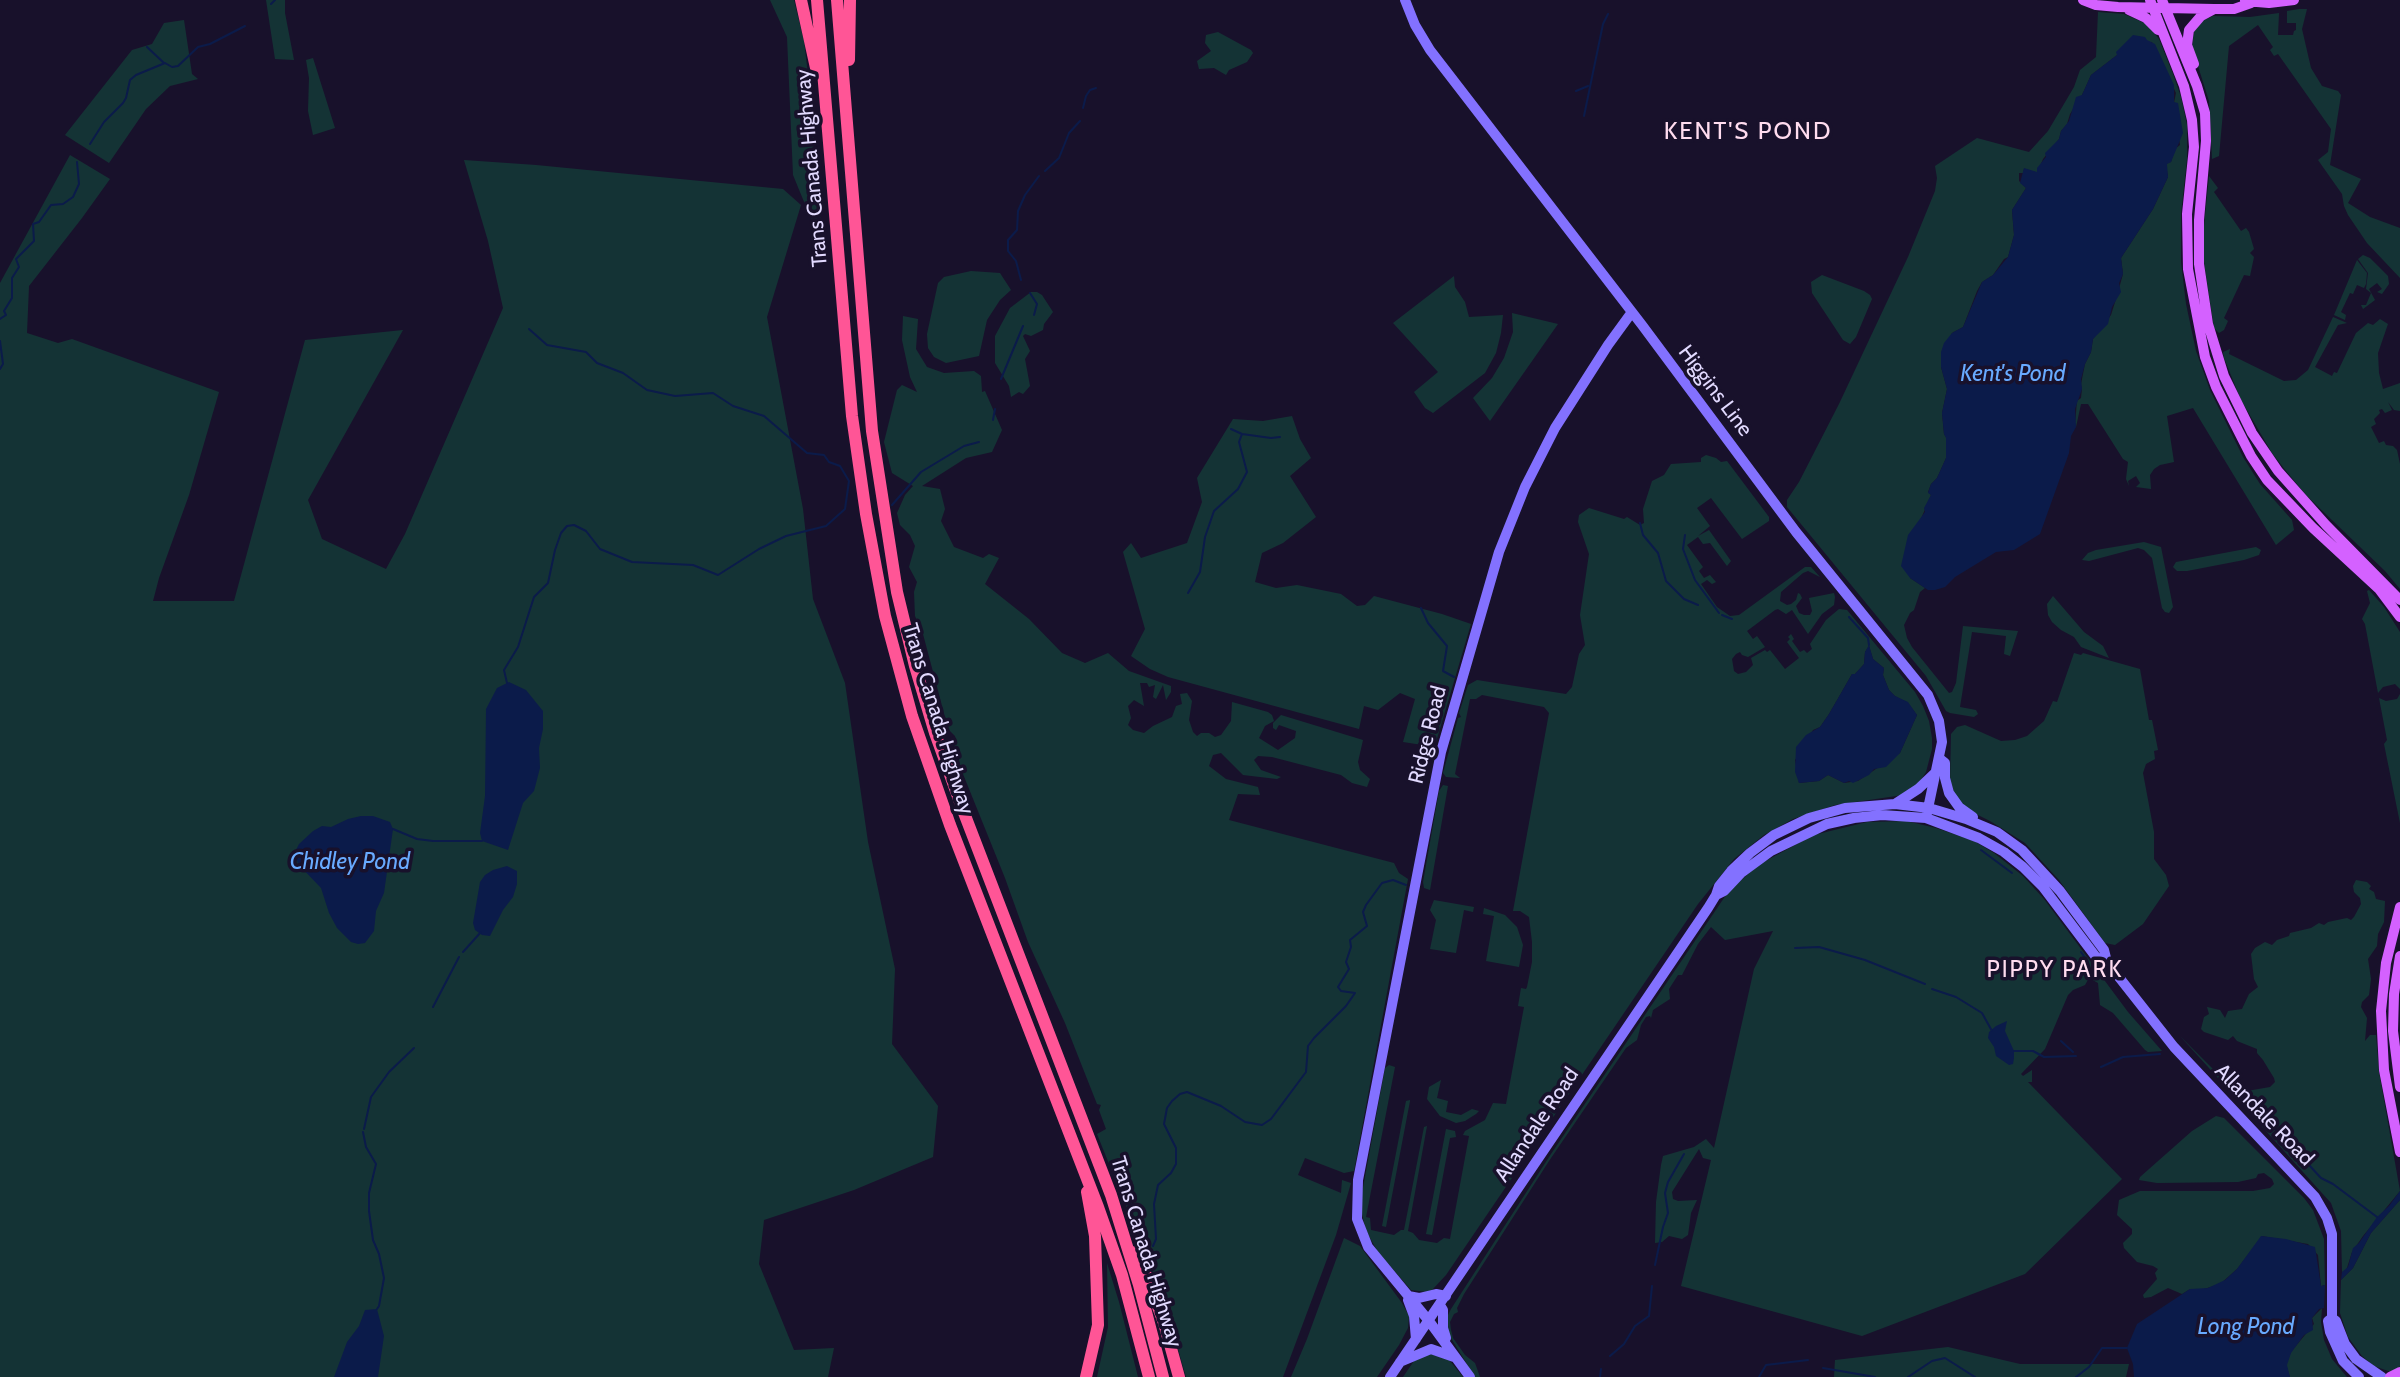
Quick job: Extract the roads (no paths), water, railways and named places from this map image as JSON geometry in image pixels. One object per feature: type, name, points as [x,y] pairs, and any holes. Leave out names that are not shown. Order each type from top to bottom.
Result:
[{"type":"highway","points":[[801,0],[829,140]]},
{"type":"highway","name":"Trans Canada Highway","points":[[817,0],[852,416],[866,513],[886,616],[912,716],[950,825],[1122,1275],[1149,1377]]},
{"type":"highway","name":"Trans Canada Highway","points":[[837,0],[872,431],[897,592],[935,733],[1111,1195],[1149,1320],[1163,1377]]},
{"type":"highway","points":[[848,137],[850,0]]},
{"type":"highway","points":[[1083,1168],[1095,1236],[1098,1275],[1098,1325],[1086,1377]]},
{"type":"highway","points":[[1111,1195],[1116,1198],[1152,1287],[1179,1377]]},
{"type":"main road","name":"Higgins Line","points":[[1405,0],[1415,25],[1430,50],[1632,312],[1796,532],[1923,687],[1939,720],[1942,736],[1928,813]]},
{"type":"main road","points":[[2083,0],[2096,5],[2118,7],[2157,4],[2214,9],[2234,9],[2247,1],[2294,0]]},
{"type":"main road","points":[[2157,4],[2164,38],[2184,86],[2194,128],[2187,214],[2188,269],[2205,357],[2216,387],[2250,456],[2267,480],[2313,528],[2379,589],[2400,617]]},
{"type":"main road","points":[[2157,4],[2200,93],[2205,114],[2199,264],[2208,324],[2224,376],[2252,433],[2278,471],[2326,525],[2400,600]]},
{"type":"main road","points":[[2118,7],[2146,18],[2164,38]]},
{"type":"main road","points":[[2200,93],[2202,85],[2187,45],[2188,34],[2195,21],[2214,9]]},
{"type":"main road","name":"Ridge Road","points":[[1471,1377],[1368,1247],[1357,1220],[1358,1180],[1441,752],[1499,552],[1525,487],[1555,428],[1632,312]]},
{"type":"main road","points":[[1895,804],[1918,789],[1939,764],[1945,763],[1946,783],[1955,803],[1968,814],[1995,828],[1997,832]]},
{"type":"main road","name":"Allandale Road","points":[[1390,1377],[1716,895],[1719,886],[1750,853],[1785,829],[1809,818],[1845,808],[1895,804],[1966,819],[1997,832],[2022,850],[2051,879],[2102,947],[2107,962],[2184,1058],[2315,1197],[2328,1218],[2332,1234],[2332,1318],[2356,1359],[2382,1377]]},
{"type":"main road","name":"Allandale Road","points":[[1716,895],[1771,851],[1828,824],[1854,818],[1928,813],[2004,852],[2023,867],[2043,887],[2096,957],[2107,962]]},
{"type":"main road","points":[[2400,907],[2386,963],[2381,1012],[2384,1070],[2400,1152]]},
{"type":"main road","points":[[2400,956],[2394,995],[2393,1031],[2400,1087]]},
{"type":"main road","points":[[1416,1339],[1408,1296],[1419,1298],[1436,1294],[1443,1300],[1443,1328],[1448,1345]]},
{"type":"main road","name":"Allandale Road","points":[[2332,1318],[2328,1321],[2339,1352],[2359,1377]]},
{"type":"main road","points":[[1400,1363],[1431,1349],[1440,1350],[1458,1359]]},
{"type":"main road","points":[[2390,1377],[2400,1373]]},
{"type":"water","name":"Kent's Pond","points":[[2133,35],[2145,37],[2155,44],[2174,85],[2174,102],[2178,103],[2183,133],[2171,162],[2167,164],[2168,177],[2153,209],[2121,258],[2121,292],[2112,307],[2108,324],[2093,339],[2081,379],[2082,389],[2075,409],[2076,427],[2071,436],[2069,453],[2040,534],[2014,550],[1996,552],[1955,577],[1945,587],[1928,590],[1910,578],[1901,566],[1908,535],[1925,512],[1924,508],[1931,495],[1928,493],[1931,484],[1937,478],[1946,458],[1942,413],[1947,389],[1941,367],[1944,343],[1952,333],[1963,327],[1982,282],[1993,275],[2008,257],[2014,235],[2012,210],[2026,188],[2020,183],[2024,168],[2037,172],[2046,157],[2045,153],[2059,139],[2061,131],[2069,121],[2076,97],[2082,95],[2091,75],[2117,55],[2116,52]]},
{"type":"water","points":[[1869,645],[1873,659],[1884,668],[1883,675],[1889,690],[1908,702],[1917,715],[1900,753],[1886,767],[1874,769],[1869,775],[1853,783],[1844,783],[1828,775],[1819,781],[1799,783],[1795,772],[1796,747],[1806,735],[1820,727],[1852,674],[1864,664]]},
{"type":"water","points":[[509,682],[526,690],[543,711],[543,729],[539,748],[540,768],[534,791],[523,803],[508,850],[482,841],[480,833],[485,796],[486,709],[497,688]]},
{"type":"water","name":"Chidley Pond","points":[[361,816],[373,816],[390,822],[393,829],[384,893],[376,911],[374,931],[365,943],[358,944],[351,942],[337,928],[321,888],[298,864],[295,852],[299,844],[322,826],[331,827]]},
{"type":"water","points":[[507,866],[517,871],[513,897],[490,936],[482,935],[475,930],[473,923],[480,882],[493,870]]},
{"type":"water","points":[[2007,1021],[2005,1031],[2014,1051],[2013,1064],[2009,1065],[1996,1056],[1988,1038],[1989,1032]]},
{"type":"water","points":[[2400,1191],[2400,1200],[2371,1233],[2353,1268],[2341,1280],[2353,1248]]},
{"type":"water","name":"Long Pond","points":[[2261,1236],[2315,1247],[2321,1286],[2325,1285],[2324,1308],[2319,1309],[2312,1318],[2313,1330],[2304,1335],[2291,1353],[2287,1365],[2290,1377],[2134,1377],[2127,1348],[2137,1324],[2190,1289],[2208,1288],[2225,1280],[2237,1269]]},
{"type":"water","points":[[377,1309],[384,1336],[378,1377],[334,1377],[347,1342],[359,1326],[365,1310]]},
{"type":"waterway","points":[[271,4],[275,0]]},
{"type":"waterway","points":[[1584,116],[1603,24],[1608,14]]},
{"type":"waterway","points":[[90,144],[104,122],[123,103],[130,80],[136,75],[165,63],[172,67],[178,66],[198,47],[210,44],[245,26]]},
{"type":"waterway","points":[[147,47],[164,63]]},
{"type":"waterway","points":[[1576,91],[1588,86]]},
{"type":"waterway","points":[[1083,108],[1086,96],[1090,90],[1096,88]]},
{"type":"waterway","points":[[1045,171],[1059,158],[1069,133],[1080,121]]},
{"type":"waterway","points":[[0,319],[6,315],[4,311],[12,298],[12,278],[19,267],[16,259],[34,241],[33,224],[39,222],[51,205],[63,204],[73,197],[79,184],[77,162]]},
{"type":"waterway","points":[[1021,280],[1016,261],[1008,251],[1008,240],[1017,230],[1018,211],[1025,195],[1039,176]]},
{"type":"waterway","points":[[1030,293],[1037,304],[1034,315]]},
{"type":"waterway","points":[[1001,379],[1023,326]]},
{"type":"waterway","points":[[507,683],[504,670],[518,647],[534,597],[548,583],[555,550],[561,533],[567,526],[574,525],[586,531],[600,549],[632,562],[693,565],[718,575],[759,549],[786,536],[826,526],[845,509],[849,481],[840,466],[829,462],[824,455],[807,453],[764,416],[733,406],[713,393],[675,396],[647,390],[623,373],[597,363],[586,352],[547,345],[529,329]]},
{"type":"waterway","points":[[0,341],[3,364],[0,369]]},
{"type":"waterway","points":[[993,420],[995,409]]},
{"type":"waterway","points":[[1231,429],[1242,434],[1280,437]]},
{"type":"waterway","points":[[1188,593],[1200,572],[1205,537],[1214,511],[1238,489],[1247,472],[1239,442],[1242,434]]},
{"type":"waterway","points":[[892,505],[921,472],[964,446],[979,442]]},
{"type":"waterway","points":[[1640,523],[1643,535],[1658,553],[1666,581],[1684,599],[1698,605]]},
{"type":"waterway","points":[[1685,535],[1683,549],[1695,580],[1719,613]]},
{"type":"waterway","points":[[1421,608],[1428,623],[1447,646],[1443,671],[1454,677]]},
{"type":"waterway","points":[[1722,615],[1732,619]]},
{"type":"waterway","points":[[1849,617],[1868,638],[1869,645]]},
{"type":"waterway","points":[[393,829],[417,839],[482,841]]},
{"type":"waterway","points":[[1981,850],[2012,873]]},
{"type":"waterway","points":[[1153,1246],[1156,1239],[1154,1204],[1158,1185],[1176,1164],[1176,1148],[1164,1124],[1167,1108],[1180,1094],[1187,1092],[1221,1106],[1245,1122],[1262,1125],[1271,1119],[1306,1072],[1308,1046],[1355,993],[1341,991],[1338,987],[1349,969],[1346,962],[1351,947],[1350,940],[1367,926],[1363,912],[1366,905],[1382,883],[1393,880],[1406,885]]},
{"type":"waterway","points":[[463,952],[481,932]]},
{"type":"waterway","points":[[1795,948],[1819,947],[1865,960],[1925,984]]},
{"type":"waterway","points":[[2081,952],[2088,962]]},
{"type":"waterway","points":[[433,1007],[459,957]]},
{"type":"waterway","points":[[1932,989],[1956,997],[1982,1013],[1992,1031]]},
{"type":"waterway","points":[[2061,1041],[2073,1052]]},
{"type":"waterway","points":[[364,1129],[371,1097],[389,1072],[414,1048]]},
{"type":"waterway","points":[[2014,1051],[2033,1051],[2044,1057],[2076,1056]]},
{"type":"waterway","points":[[2101,1067],[2123,1057],[2160,1054]]},
{"type":"waterway","points":[[2259,1111],[2321,1178],[2377,1217]]},
{"type":"waterway","points":[[363,1132],[366,1147],[376,1164],[369,1193],[369,1211],[373,1240],[384,1278],[377,1309]]},
{"type":"waterway","points":[[1655,1265],[1668,1213],[1665,1193],[1668,1182],[1684,1154]]},
{"type":"waterway","points":[[1610,1356],[1624,1344],[1635,1326],[1649,1316],[1652,1286]]},
{"type":"waterway","points":[[2076,1377],[2089,1367],[2102,1348],[2127,1348]]},
{"type":"waterway","points":[[1908,1377],[1932,1361],[1945,1358],[1975,1377]]},
{"type":"waterway","points":[[1759,1377],[1766,1365],[1808,1360]]},
{"type":"waterway","points":[[1823,1368],[1875,1377]]},
{"type":"waterway","points":[[1600,1377],[1601,1369]]},
{"type":"district","name":"KENT'S POND","points":[[1748,132]]},
{"type":"district","name":"PIPPY PARK","points":[[2055,970]]}]
